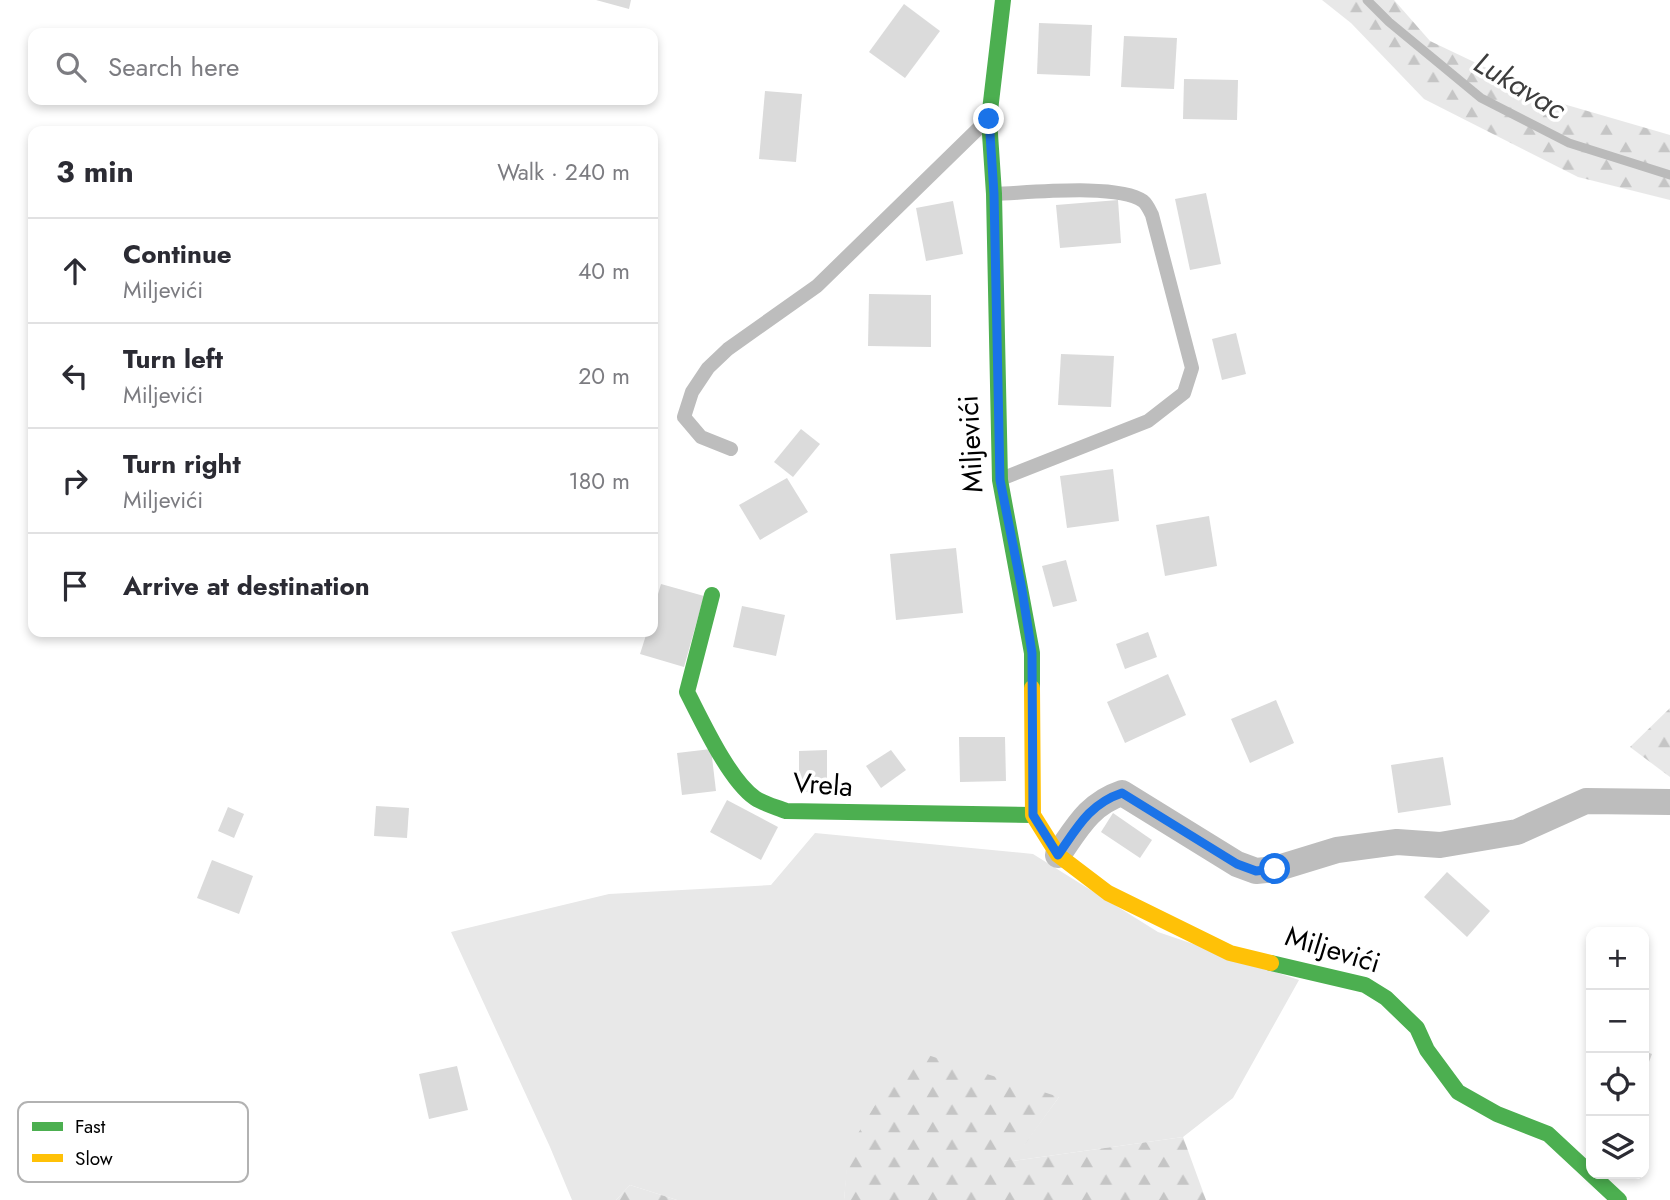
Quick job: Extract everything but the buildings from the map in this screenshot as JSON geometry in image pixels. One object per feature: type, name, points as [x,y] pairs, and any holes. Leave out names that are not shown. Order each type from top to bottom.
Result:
[{"type":"street","name":"Miljevići","points":[[981,0],[1001,10],[989,119],[994,194],[1000,480],[1032,653],[1033,815],[1058,855],[1108,893],[1230,953],[1365,985],[1386,998],[1417,1028],[1427,1049],[1458,1092],[1497,1114],[1548,1134],[1619,1200]]},
{"type":"street","name":"Vrela","points":[[712,595],[687,691],[729,766],[753,798],[786,811],[1033,815]]},
{"type":"street","points":[[1058,855],[1081,821],[1104,799],[1122,793],[1237,864],[1256,871],[1275,869],[1337,850],[1396,842],[1440,845],[1517,832],[1586,801],[1670,802]]},
{"type":"lane","points":[[732,449],[701,436],[684,417],[692,392],[708,368],[728,349],[817,286],[989,119]]},
{"type":"lane","points":[[994,194],[1100,191],[1125,194],[1144,202],[1152,215],[1192,368],[1184,393],[1148,421],[1000,480]]},
{"type":"green space","points":[[1322,0],[1394,0],[1430,41],[1560,103],[1670,135],[1670,200],[1578,177],[1424,99],[1351,23]]},
{"type":"green space","points":[[1670,708],[1670,777],[1630,747]]},
{"type":"green space","points":[[815,833],[1033,854],[1158,932],[1299,980],[1233,1098],[1183,1137],[1012,1161],[1059,1097],[849,1149],[844,1200],[677,1200],[630,1185],[616,1200],[572,1200],[451,932],[609,894],[771,885]]},
{"type":"green space","points":[[909,1049],[1059,1097],[1013,1161],[1183,1137],[1206,1200],[844,1200],[848,1150]]},
{"type":"green space","points":[[630,1185],[677,1200],[616,1200]]},
{"type":"waterway","name":"Lukavac","points":[[1367,0],[1389,22],[1481,98],[1569,143],[1670,175]]},
{"type":"traffic: fast","points":[[1003,0],[989,119],[994,194],[1000,480],[1032,653],[1032,688]]},
{"type":"traffic: fast","points":[[712,595],[687,692],[726,764],[755,798],[786,811],[1033,815]]},
{"type":"traffic: fast","points":[[1271,963],[1365,985],[1386,998],[1417,1028],[1427,1050],[1458,1092],[1497,1114],[1548,1134],[1619,1200]]},
{"type":"traffic: slow","points":[[1032,688],[1033,815],[1058,855],[1108,893],[1230,953],[1271,963]]},
{"type":"route","points":[[989,119],[994,194],[1000,480],[1032,653],[1033,815],[1058,855],[1081,821],[1104,799],[1122,793],[1237,864],[1256,871],[1275,869]]}]
